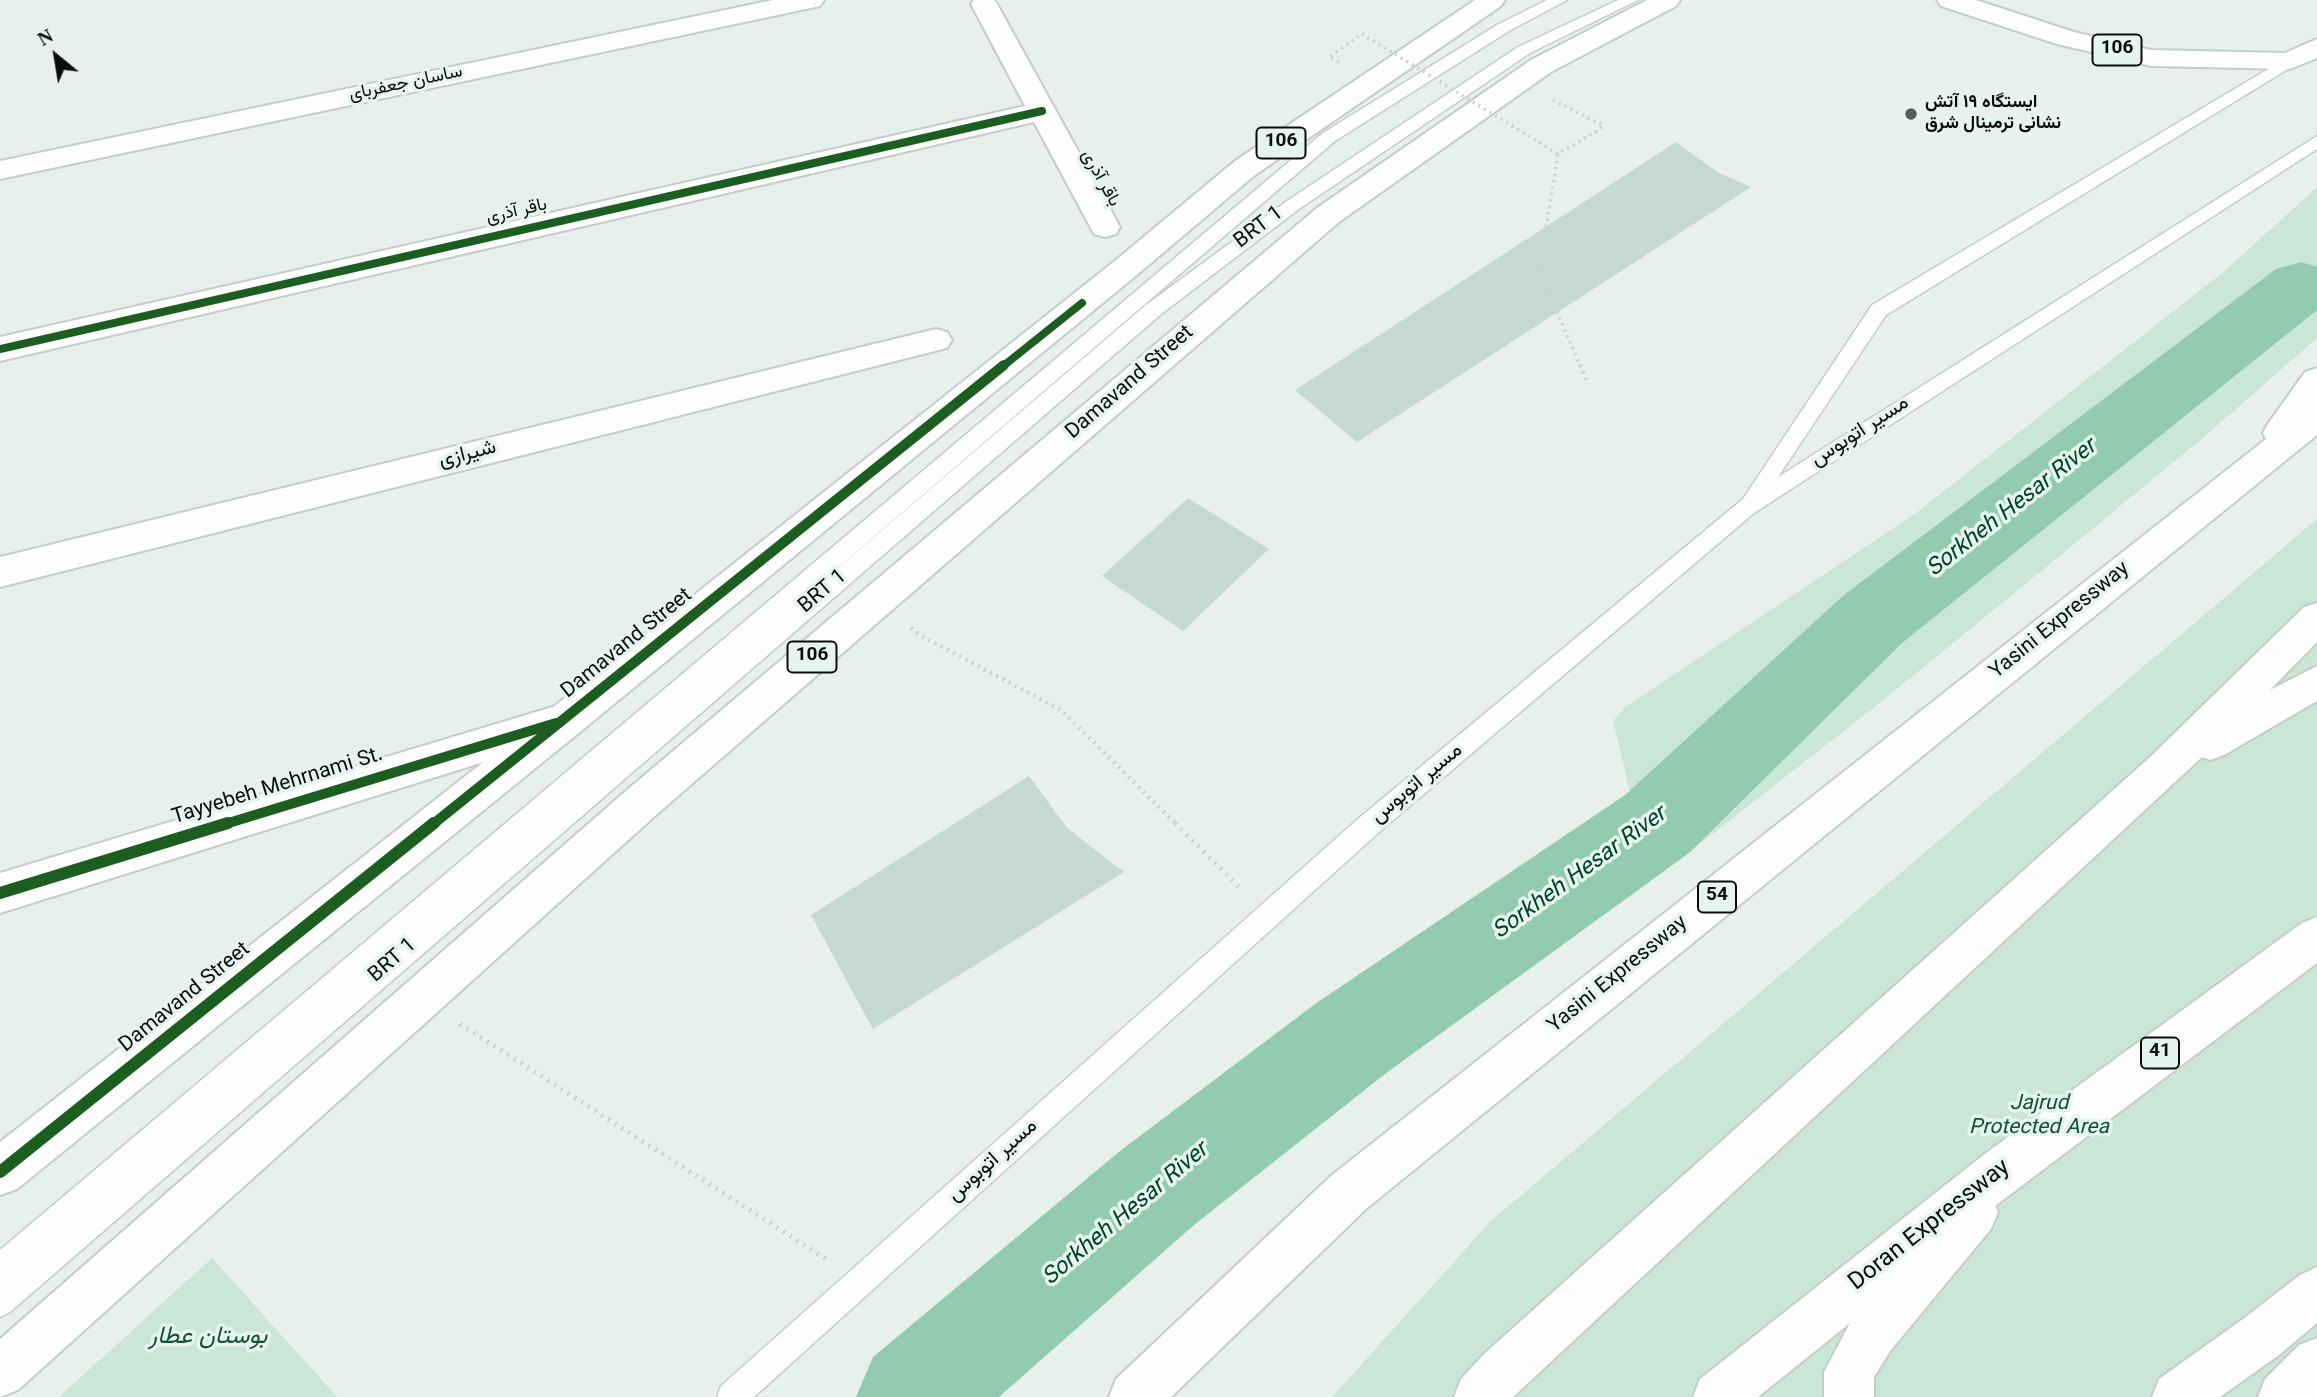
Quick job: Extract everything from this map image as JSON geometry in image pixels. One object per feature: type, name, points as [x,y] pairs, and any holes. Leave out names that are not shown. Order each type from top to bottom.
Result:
[{"type":"main road","name":"ساسان جعفربای","points":[[0,170],[811,0]]},
{"type":"main road","name":"Damavand Street","points":[[0,1172],[566,720],[1127,267],[1245,168],[1492,0]]},
{"type":"main road","name":"Damavand Street","points":[[0,1372],[642,802],[1328,215],[1541,66],[1667,0]]},
{"type":"main road","name":"106","points":[[1950,0],[2066,38],[2151,58],[2290,61],[2317,47]]},
{"type":"main road","name":"باقر آذری","points":[[984,4],[1105,227]]},
{"type":"main road","name":"باقر آذری","points":[[0,349],[1042,111]]},
{"type":"main road","name":"شیرازی","points":[[0,572],[936,340]]},
{"type":"main road","points":[[2259,463],[2317,380]]},
{"type":"main road","name":"Yasini Expressway","points":[[1134,1397],[1349,1192],[2317,417]]},
{"type":"main road","points":[[1479,1397],[1502,1372],[2163,770],[2317,618]]},
{"type":"main road","points":[[2163,770],[2317,682]]},
{"type":"main road","name":"Tayyebeh Mehrnami St.","points":[[0,893],[566,720]]},
{"type":"main road","name":"Doran Expressway","points":[[1718,1397],[2003,1170],[2317,937]]},
{"type":"main road","points":[[1849,1397],[1849,1372],[1873,1332],[1965,1224],[2003,1170]]},
{"type":"main road","points":[[2177,1397],[2261,1337],[2317,1292]]},
{"type":"main road","points":[[2283,1397],[2317,1363]]},
{"type":"lane","name":"BRT 1","points":[[0,1269],[1329,137],[1503,28],[1559,0]]},
{"type":"lane","name":"BRT 1","points":[[0,1302],[1153,310],[1293,205],[1524,50],[1630,0]]},
{"type":"lane","points":[[1747,507],[1879,310],[2290,61]]},
{"type":"lane","name":"مسیر اتوبوس","points":[[732,1397],[1368,826],[1747,507],[2317,141]]},
{"type":"path","points":[[1329,57],[1362,34],[1558,154]]},
{"type":"path","points":[[1519,82],[1605,126],[1558,154],[1539,271],[1587,382]]},
{"type":"path","points":[[878,601],[921,636],[1060,710],[1268,916]]},
{"type":"path","points":[[421,999],[861,1282]]},
{"type":"green space","points":[[2317,187],[2317,338],[2204,437],[2039,573],[1872,709],[1678,861],[1634,809],[1613,721],[1624,708],[1916,513],[2226,270]]},
{"type":"green space","name":"Jajrud Protected Area","points":[[2317,519],[2317,1397],[1332,1397],[1491,1221]]},
{"type":"green space","name":"بوستان عطار","points":[[212,1258],[337,1397],[59,1397]]},
{"type":"building","points":[[1676,142],[1719,173],[1751,187],[1357,442],[1295,390]]},
{"type":"building","points":[[1188,498],[1269,549],[1183,631],[1102,576]]},
{"type":"building","points":[[1029,776],[1067,828],[1124,872],[873,1029],[811,915]]},
{"type":"waterway","name":"Sorkheh Hesar River","points":[[913,1397],[1157,1188],[1350,1039],[1657,824],[1873,619],[2301,286]]},
{"type":"cycle path","points":[[0,349],[1042,111]]},
{"type":"cycle path","points":[[0,1172],[1082,303]]},
{"type":"cycle path","points":[[0,893],[556,723]]},
{"type":"place","name":"ایستگاه ۱۹ آتش نشانی ترمینال شرق","points":[[1911,114]]}]
